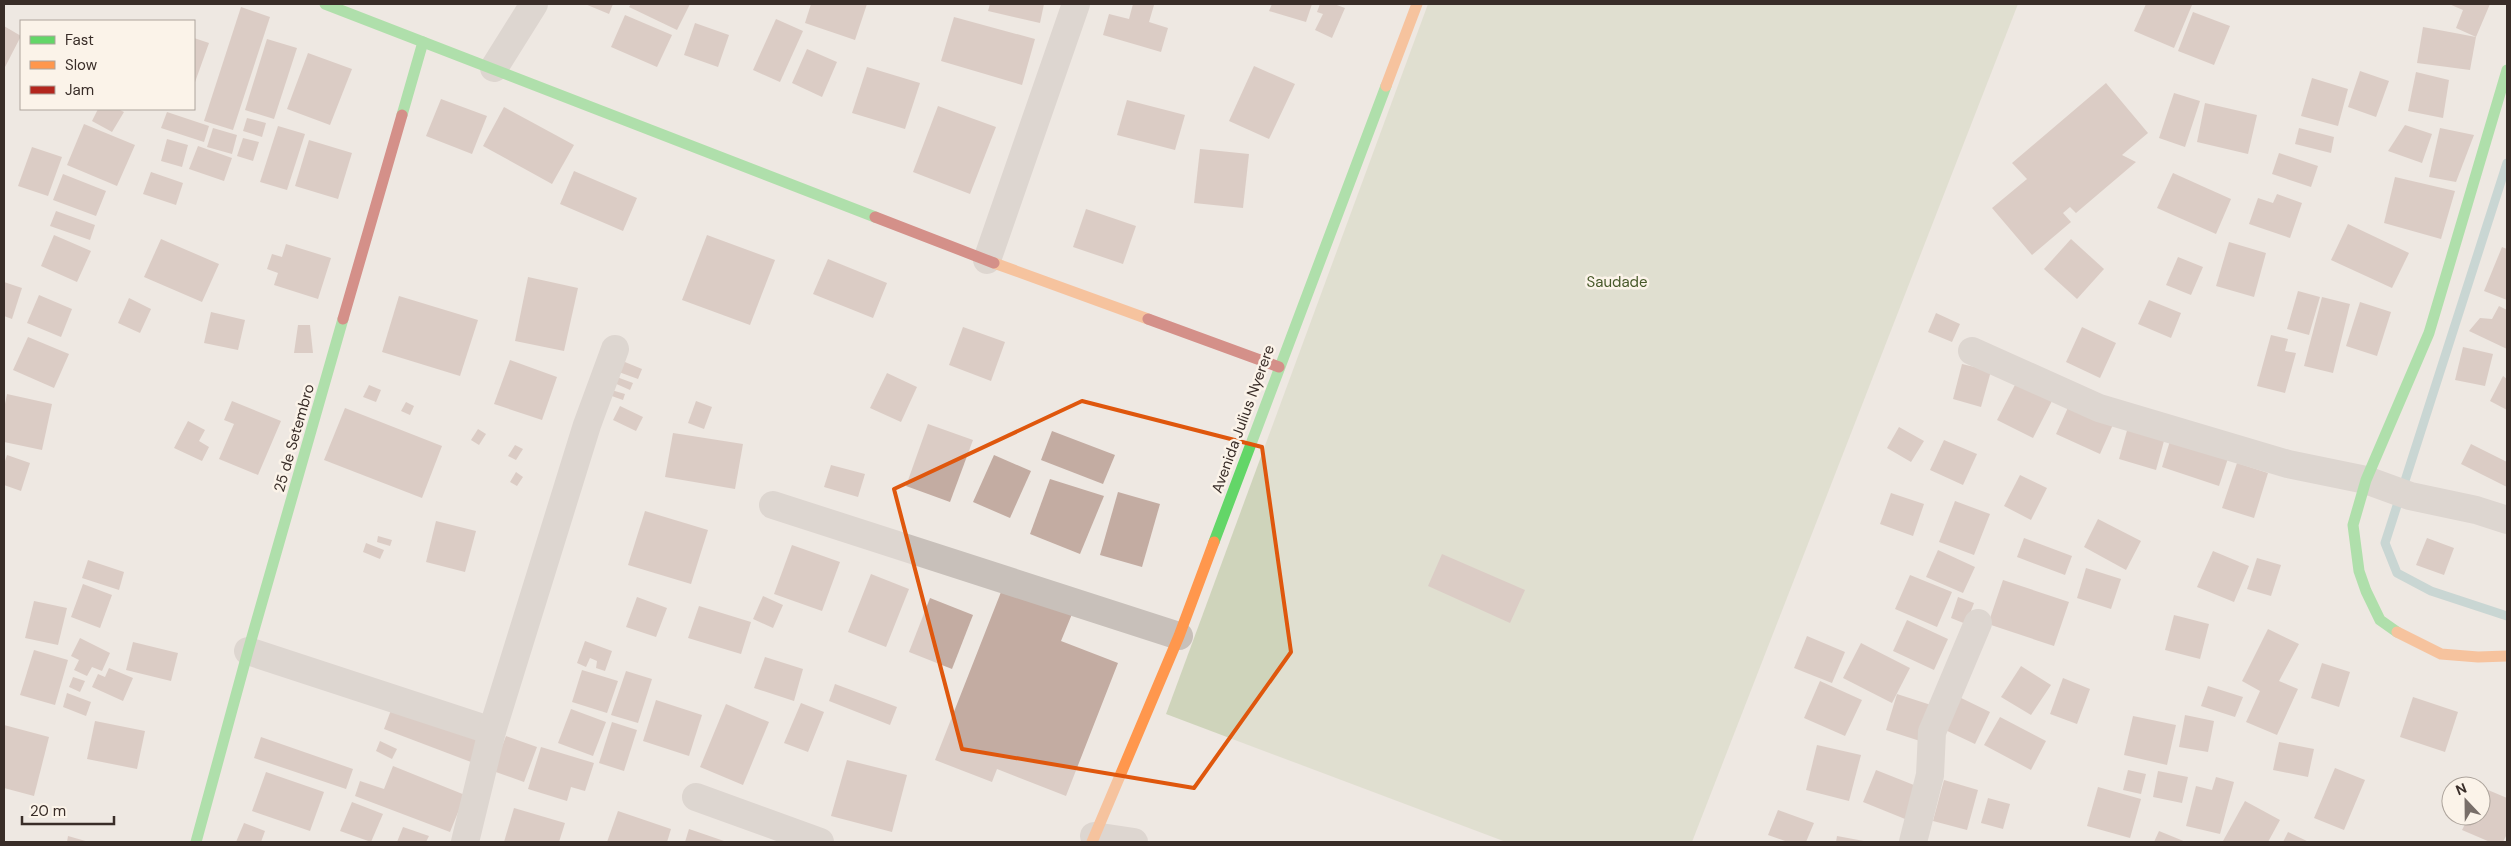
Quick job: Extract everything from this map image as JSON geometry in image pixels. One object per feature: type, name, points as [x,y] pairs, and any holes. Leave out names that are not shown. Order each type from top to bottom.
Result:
[{"type":"street","points":[[325,4],[987,260],[1279,367]]},
{"type":"street","points":[[494,68],[534,4]]},
{"type":"street","points":[[987,260],[1076,4]]},
{"type":"street","name":"Avenida Julius Nyerere","points":[[1093,839],[1179,636],[1410,6]]},
{"type":"street","name":"25 de Setembro","points":[[196,842],[248,650],[423,42]]},
{"type":"street","points":[[2507,70],[2429,333],[2366,480],[2353,526],[2353,540],[2366,592],[2380,620],[2387,627],[2441,654],[2478,657],[2507,656]]},
{"type":"street","points":[[465,842],[492,731],[587,425],[615,349]]},
{"type":"street","points":[[1972,351],[2099,408],[2288,464],[2366,480],[2410,496],[2476,510],[2507,520]]},
{"type":"street","points":[[773,505],[1179,636]]},
{"type":"street","points":[[1913,842],[1930,775],[1932,732],[1978,624]]},
{"type":"street","points":[[248,650],[492,731]]},
{"type":"street","points":[[696,797],[820,842]]},
{"type":"street","points":[[1093,839],[1134,842]]},
{"type":"highlighted area","points":[[1082,401],[1262,447],[1291,652],[1194,788],[962,749],[894,489]]},
{"type":"green space","name":"Saudade","points":[[1428,4],[2018,4],[1692,842],[1506,842],[1166,714]]},
{"type":"building","points":[[585,4],[613,4],[609,14]]},
{"type":"building","points":[[631,4],[690,4],[677,30],[629,7]]},
{"type":"building","points":[[811,4],[867,4],[855,40],[805,23]]},
{"type":"building","points":[[990,4],[1044,4],[1040,23],[988,11]]},
{"type":"building","points":[[1133,4],[1154,5],[1149,22],[1168,28],[1161,52],[1103,35],[1109,14],[1129,19]]},
{"type":"building","points":[[1272,4],[1312,4],[1306,22],[1269,11]]},
{"type":"building","points":[[1320,4],[1334,4],[1345,8],[1332,38],[1315,30],[1323,14],[1317,12]]},
{"type":"building","points":[[2146,4],[2192,5],[2174,48],[2134,31]]},
{"type":"building","points":[[2449,4],[2490,4],[2476,37],[2456,28],[2463,10]]},
{"type":"building","points":[[241,7],[270,17],[233,130],[204,121]]},
{"type":"building","points":[[2193,12],[2230,26],[2214,65],[2178,51]]},
{"type":"building","points":[[625,15],[672,35],[657,67],[611,47]]},
{"type":"building","points":[[954,17],[1035,39],[1022,85],[941,61]]},
{"type":"building","points":[[776,19],[803,31],[780,82],[753,70]]},
{"type":"building","points":[[695,23],[729,35],[718,67],[684,55]]},
{"type":"building","points":[[4,26],[20,35],[20,38],[4,69]]},
{"type":"building","points":[[2423,27],[2476,37],[2470,70],[2417,63]]},
{"type":"building","points":[[195,38],[209,43],[195,82]]},
{"type":"building","points":[[267,39],[297,48],[274,119],[245,110]]},
{"type":"building","points":[[807,49],[837,62],[822,97],[792,83]]},
{"type":"building","points":[[308,53],[352,69],[330,125],[287,109]]},
{"type":"building","points":[[1254,66],[1295,84],[1269,139],[1229,121]]},
{"type":"building","points":[[867,67],[920,83],[905,129],[852,113]]},
{"type":"building","points":[[2360,71],[2389,81],[2376,117],[2348,107]]},
{"type":"building","points":[[2416,72],[2449,80],[2443,118],[2408,111]]},
{"type":"building","points":[[2312,78],[2348,89],[2338,126],[2301,116]]},
{"type":"building","points":[[2106,83],[2148,133],[2122,155],[2136,162],[2076,213],[2070,207],[2063,213],[2071,222],[2032,255],[1992,208],[2027,179],[2012,163]]},
{"type":"building","points":[[2174,93],[2200,101],[2185,147],[2159,138]]},
{"type":"building","points":[[441,99],[487,116],[472,154],[426,136]]},
{"type":"building","points":[[1127,100],[1185,115],[1175,150],[1117,135]]},
{"type":"building","points":[[2205,103],[2257,115],[2248,154],[2197,142]]},
{"type":"building","points":[[938,106],[996,127],[970,194],[913,172]]},
{"type":"building","points":[[504,107],[574,145],[552,184],[483,146]]},
{"type":"building","points":[[98,110],[120,110],[124,112],[112,132],[92,121]]},
{"type":"building","points":[[167,112],[209,126],[204,142],[161,128]]},
{"type":"building","points":[[247,118],[266,123],[262,137],[243,131]]},
{"type":"building","points":[[84,124],[135,145],[117,186],[67,165]]},
{"type":"building","points":[[2405,125],[2432,134],[2422,163],[2388,151]]},
{"type":"building","points":[[278,126],[305,134],[287,190],[260,182]]},
{"type":"building","points":[[213,128],[237,135],[232,154],[207,147]]},
{"type":"building","points":[[2299,128],[2334,137],[2331,153],[2295,144]]},
{"type":"building","points":[[2440,128],[2474,135],[2456,182],[2429,177]]},
{"type":"building","points":[[243,138],[259,142],[253,161],[237,156]]},
{"type":"building","points":[[167,139],[188,145],[182,167],[161,161]]},
{"type":"building","points":[[309,140],[352,153],[338,199],[295,186]]},
{"type":"building","points":[[198,146],[232,158],[224,181],[189,169]]},
{"type":"building","points":[[32,147],[62,157],[48,196],[18,186]]},
{"type":"building","points":[[1200,149],[1249,154],[1243,208],[1194,203]]},
{"type":"building","points":[[2279,153],[2318,166],[2311,187],[2272,174]]},
{"type":"building","points":[[574,171],[637,198],[623,231],[560,204]]},
{"type":"building","points":[[151,172],[183,183],[176,205],[143,194]]},
{"type":"building","points":[[2173,173],[2231,199],[2216,234],[2157,208]]},
{"type":"building","points":[[63,174],[106,191],[96,216],[53,200]]},
{"type":"building","points":[[2395,177],[2455,191],[2441,239],[2384,223]]},
{"type":"building","points":[[2277,194],[2302,203],[2290,238],[2249,224],[2258,198],[2273,203]]},
{"type":"building","points":[[1086,209],[1136,226],[1123,264],[1073,247]]},
{"type":"building","points":[[56,211],[95,225],[90,240],[50,226]]},
{"type":"building","points":[[2348,224],[2409,253],[2392,288],[2331,260]]},
{"type":"building","points":[[54,235],[91,251],[77,282],[41,266]]},
{"type":"building","points":[[707,235],[775,260],[750,325],[682,300]]},
{"type":"building","points":[[161,239],[219,264],[202,302],[144,277]]},
{"type":"building","points":[[2071,239],[2104,269],[2077,299],[2044,269]]},
{"type":"building","points":[[2229,242],[2266,253],[2254,297],[2216,286]]},
{"type":"building","points":[[286,244],[331,258],[318,299],[274,285],[278,273],[267,269],[272,254],[282,257]]},
{"type":"building","points":[[2502,247],[2507,249],[2507,300],[2484,291]]},
{"type":"building","points":[[2178,257],[2203,267],[2191,295],[2166,285]]},
{"type":"building","points":[[828,259],[887,283],[873,318],[813,294]]},
{"type":"building","points":[[528,277],[578,288],[564,351],[515,341]]},
{"type":"building","points":[[4,282],[22,288],[12,319],[4,316]]},
{"type":"building","points":[[2298,291],[2320,297],[2309,335],[2287,329]]},
{"type":"building","points":[[39,295],[72,309],[61,337],[27,323]]},
{"type":"building","points":[[399,296],[478,320],[460,376],[382,352]]},
{"type":"building","points":[[2322,297],[2350,304],[2333,373],[2304,366]]},
{"type":"building","points":[[129,298],[151,309],[140,333],[118,323]]},
{"type":"building","points":[[2149,300],[2181,313],[2171,338],[2138,324]]},
{"type":"building","points":[[2360,302],[2391,312],[2377,356],[2346,346]]},
{"type":"building","points":[[2499,306],[2507,310],[2507,349],[2469,331],[2480,318],[2492,319]]},
{"type":"building","points":[[211,312],[245,320],[238,350],[204,343]]},
{"type":"building","points":[[1936,313],[1960,324],[1952,342],[1928,332]]},
{"type":"building","points":[[298,325],[310,325],[313,353],[294,353]]},
{"type":"building","points":[[963,327],[1005,342],[991,381],[949,365]]},
{"type":"building","points":[[2082,327],[2116,343],[2100,378],[2066,362]]},
{"type":"building","points":[[2271,335],[2288,339],[2285,351],[2296,353],[2285,393],[2257,386]]},
{"type":"building","points":[[28,337],[69,354],[54,388],[13,370]]},
{"type":"building","points":[[2463,347],[2493,354],[2485,386],[2455,380]]},
{"type":"building","points":[[510,360],[557,377],[542,420],[494,404]]},
{"type":"building","points":[[620,360],[642,369],[638,379],[616,371]]},
{"type":"building","points":[[1962,364],[1991,371],[1981,407],[1953,399]]},
{"type":"building","points":[[887,373],[917,387],[901,422],[870,408]]},
{"type":"building","points":[[614,376],[633,383],[630,390],[612,382]]},
{"type":"building","points":[[2503,376],[2507,379],[2507,410],[2490,401]]},
{"type":"building","points":[[2018,379],[2054,397],[2033,438],[1997,420]]},
{"type":"building","points":[[369,385],[381,390],[376,402],[363,397]]},
{"type":"building","points":[[608,389],[625,394],[623,400],[606,394]]},
{"type":"building","points":[[7,394],[52,404],[42,450],[4,442],[4,409]]},
{"type":"building","points":[[232,401],[281,421],[258,475],[219,459],[234,424],[224,420]]},
{"type":"building","points":[[696,401],[712,407],[704,429],[688,423]]},
{"type":"building","points":[[2071,401],[2115,420],[2100,454],[2056,434]]},
{"type":"building","points":[[406,402],[414,406],[410,415],[401,411]]},
{"type":"building","points":[[620,406],[643,417],[636,431],[613,420]]},
{"type":"building","points":[[345,408],[442,446],[422,498],[324,460]]},
{"type":"building","points":[[2130,420],[2167,430],[2156,470],[2119,459]]},
{"type":"building","points":[[188,421],[205,430],[199,441],[209,447],[202,461],[174,448]]},
{"type":"building","points":[[928,424],[973,440],[950,502],[906,486]]},
{"type":"building","points":[[1899,427],[1924,441],[1911,462],[1887,448]]},
{"type":"building","points":[[478,429],[486,434],[479,445],[471,440]]},
{"type":"building","points":[[1052,431],[1115,455],[1103,484],[1041,460]]},
{"type":"building","points":[[2173,431],[2231,449],[2219,486],[2162,467]]},
{"type":"building","points":[[673,433],[743,444],[735,489],[665,477]]},
{"type":"building","points":[[1944,440],[1977,454],[1963,485],[1930,470]]},
{"type":"building","points":[[2471,444],[2507,462],[2507,487],[2461,464]]},
{"type":"building","points":[[515,445],[523,449],[516,460],[508,456]]},
{"type":"building","points":[[7,455],[30,463],[21,491],[4,485],[4,464]]},
{"type":"building","points":[[994,455],[1031,471],[1010,518],[973,502]]},
{"type":"building","points":[[2237,463],[2268,473],[2254,518],[2222,508]]},
{"type":"building","points":[[831,465],[865,474],[858,497],[824,487]]},
{"type":"building","points":[[516,472],[523,477],[517,486],[510,482]]},
{"type":"building","points":[[2020,475],[2047,488],[2031,520],[2004,506]]},
{"type":"building","points":[[1050,479],[1104,496],[1080,554],[1030,534]]},
{"type":"building","points":[[1118,492],[1160,504],[1142,567],[1100,555]]},
{"type":"building","points":[[1891,493],[1924,504],[1913,536],[1880,524]]},
{"type":"building","points":[[1955,501],[1990,514],[1974,555],[1939,542]]},
{"type":"building","points":[[645,511],[708,530],[691,584],[628,565]]},
{"type":"building","points":[[2098,519],[2141,541],[2126,570],[2084,547]]},
{"type":"building","points":[[436,521],[476,531],[465,572],[426,562]]},
{"type":"building","points":[[378,536],[392,540],[390,546],[377,542]]},
{"type":"building","points":[[2024,538],[2072,556],[2065,575],[2017,557]]},
{"type":"building","points":[[2427,538],[2454,548],[2444,575],[2416,565]]},
{"type":"building","points":[[366,543],[384,550],[380,559],[363,552]]},
{"type":"building","points":[[792,545],[840,562],[822,611],[774,594]]},
{"type":"building","points":[[1938,550],[1975,567],[1963,593],[1926,577]]},
{"type":"building","points":[[2213,551],[2249,566],[2234,602],[2197,587]]},
{"type":"building","points":[[1442,554],[1525,590],[1510,623],[1428,586]]},
{"type":"building","points":[[2257,558],[2281,565],[2271,596],[2247,589]]},
{"type":"building","points":[[88,560],[124,572],[119,590],[82,578]]},
{"type":"building","points":[[2086,568],[2121,579],[2111,609],[2077,598]]},
{"type":"building","points":[[871,574],[909,589],[886,647],[848,632]]},
{"type":"building","points":[[1910,575],[1952,592],[1937,627],[1895,609]]},
{"type":"building","points":[[2003,580],[2069,602],[2054,646],[1988,624]]},
{"type":"building","points":[[83,584],[112,595],[100,628],[71,617]]},
{"type":"building","points":[[1003,587],[1072,614],[1061,641],[1118,663],[1066,796],[997,769],[992,782],[935,760]]},
{"type":"building","points":[[763,596],[783,605],[773,628],[753,619]]},
{"type":"building","points":[[637,597],[667,608],[656,637],[626,627]]},
{"type":"building","points":[[1958,597],[1974,603],[1966,624],[1951,618]]},
{"type":"building","points":[[930,598],[973,615],[952,669],[909,652]]},
{"type":"building","points":[[34,601],[67,608],[58,645],[25,638]]},
{"type":"building","points":[[699,606],[751,622],[741,654],[688,638]]},
{"type":"building","points":[[2174,615],[2209,624],[2200,659],[2165,650]]},
{"type":"building","points":[[1907,620],[1948,639],[1934,670],[1893,651]]},
{"type":"building","points":[[2268,629],[2299,644],[2279,681],[2298,689],[2277,735],[2246,722],[2260,691],[2242,681]]},
{"type":"building","points":[[1807,636],[1845,652],[1832,683],[1794,668]]},
{"type":"building","points":[[80,638],[110,653],[102,671],[92,667],[87,676],[74,670],[79,660],[71,656]]},
{"type":"building","points":[[585,641],[612,651],[605,671],[596,668],[597,661],[590,658],[586,667],[577,663]]},
{"type":"building","points":[[133,642],[178,653],[171,681],[126,670]]},
{"type":"building","points":[[1861,643],[1910,668],[1892,703],[1843,678]]},
{"type":"building","points":[[34,650],[68,660],[55,705],[20,695]]},
{"type":"building","points":[[765,657],[803,669],[794,701],[754,688]]},
{"type":"building","points":[[2322,663],[2350,672],[2339,707],[2311,698]]},
{"type":"building","points":[[2021,666],[2051,685],[2031,715],[2001,697]]},
{"type":"building","points":[[109,668],[133,678],[123,701],[92,687],[98,674],[105,677]]},
{"type":"building","points":[[582,670],[618,681],[607,713],[572,702]]},
{"type":"building","points":[[626,671],[652,679],[638,723],[611,715]]},
{"type":"building","points":[[73,677],[85,681],[80,692],[69,687]]},
{"type":"building","points":[[2063,678],[2090,689],[2077,724],[2050,714]]},
{"type":"building","points":[[1820,681],[1862,700],[1845,736],[1804,718]]},
{"type":"building","points":[[835,684],[897,707],[890,725],[829,701]]},
{"type":"building","points":[[2208,686],[2243,697],[2235,717],[2201,706]]},
{"type":"building","points":[[67,693],[91,702],[86,716],[63,707]]},
{"type":"building","points":[[1897,694],[1931,705],[1920,741],[1886,730]]},
{"type":"building","points":[[1957,696],[1990,712],[1975,744],[1941,728]]},
{"type":"building","points":[[2413,697],[2458,712],[2445,752],[2400,737]]},
{"type":"building","points":[[656,700],[702,715],[689,756],[643,741]]},
{"type":"building","points":[[394,702],[481,734],[471,762],[384,729]]},
{"type":"building","points":[[801,703],[824,712],[808,752],[784,743]]},
{"type":"building","points":[[726,704],[769,722],[743,785],[700,767]]},
{"type":"building","points":[[571,709],[606,722],[593,756],[558,743]]},
{"type":"building","points":[[2185,715],[2214,721],[2208,752],[2179,747]]},
{"type":"building","points":[[2133,716],[2176,725],[2167,765],[2124,755]]},
{"type":"building","points":[[2000,717],[2046,741],[2031,770],[1984,745]]},
{"type":"building","points":[[95,721],[145,731],[137,769],[87,759]]},
{"type":"building","points":[[612,722],[637,730],[624,771],[599,763]]},
{"type":"building","points":[[4,725],[49,737],[34,796],[4,788]]},
{"type":"building","points":[[506,736],[537,747],[524,782],[493,771]]},
{"type":"building","points":[[261,737],[353,769],[346,789],[254,758]]},
{"type":"building","points":[[380,741],[397,749],[392,759],[376,751]]},
{"type":"building","points":[[2279,742],[2314,749],[2308,777],[2273,770]]},
{"type":"building","points":[[1817,745],[1861,755],[1849,801],[1806,790]]},
{"type":"building","points":[[541,747],[594,763],[585,791],[571,787],[567,801],[528,789]]},
{"type":"building","points":[[847,760],[907,775],[892,832],[831,816]]},
{"type":"building","points":[[393,766],[465,795],[450,832],[355,796],[360,781],[384,789]]},
{"type":"building","points":[[2335,768],[2365,780],[2344,830],[2314,818]]},
{"type":"building","points":[[1876,770],[1924,789],[1910,821],[1863,802]]},
{"type":"building","points":[[2128,770],[2146,774],[2141,794],[2123,790]]},
{"type":"building","points":[[2158,771],[2188,777],[2182,803],[2153,797]]},
{"type":"building","points":[[266,772],[324,792],[310,831],[252,811]]},
{"type":"building","points":[[2216,777],[2234,782],[2220,834],[2186,826],[2196,786],[2212,790]]},
{"type":"building","points":[[1944,780],[1978,790],[1967,830],[1933,821]]},
{"type":"building","points":[[2098,787],[2141,799],[2130,838],[2087,826]]},
{"type":"building","points":[[2491,791],[2507,798],[2507,834],[2503,842],[2490,842],[2462,830],[2464,826],[2491,826]]},
{"type":"building","points":[[1988,798],[2010,804],[2003,829],[1981,823]]},
{"type":"building","points":[[2245,801],[2280,820],[2268,842],[2223,841]]},
{"type":"building","points":[[352,802],[383,814],[371,842],[340,831]]},
{"type":"building","points":[[514,808],[565,823],[559,842],[504,842]]},
{"type":"building","points":[[1778,810],[1814,823],[1806,842],[1788,842],[1768,835]]},
{"type":"building","points":[[618,811],[671,829],[667,842],[607,842]]},
{"type":"building","points":[[244,823],[265,831],[261,842],[236,842]]},
{"type":"building","points":[[403,827],[429,836],[426,842],[397,842]]},
{"type":"building","points":[[689,829],[727,842],[685,842]]},
{"type":"building","points":[[2159,831],[2186,842],[2154,842]]},
{"type":"building","points":[[2288,832],[2309,842],[2283,842]]},
{"type":"building","points":[[68,836],[89,842],[67,842]]},
{"type":"building","points":[[1837,836],[1864,841],[1836,842]]},
{"type":"waterway","points":[[2507,163],[2385,543],[2397,573],[2431,591],[2507,616]]},
{"type":"traffic: fast","points":[[325,4],[875,217]]},
{"type":"traffic: fast","points":[[402,115],[423,42]]},
{"type":"traffic: fast","points":[[2397,632],[2380,620],[2366,591],[2359,571],[2353,525],[2366,480],[2429,333],[2507,70]]},
{"type":"traffic: fast","points":[[1214,542],[1386,86]]},
{"type":"traffic: fast","points":[[196,842],[248,651],[343,319]]},
{"type":"traffic: slow","points":[[1386,86],[1417,4]]},
{"type":"traffic: slow","points":[[994,263],[1148,319]]},
{"type":"traffic: slow","points":[[1092,842],[1179,636],[1214,542]]},
{"type":"traffic: slow","points":[[2397,632],[2441,654],[2478,657],[2507,656]]},
{"type":"traffic: jam","points":[[343,319],[402,115]]},
{"type":"traffic: jam","points":[[875,217],[994,263]]},
{"type":"traffic: jam","points":[[1148,319],[1279,367]]}]
